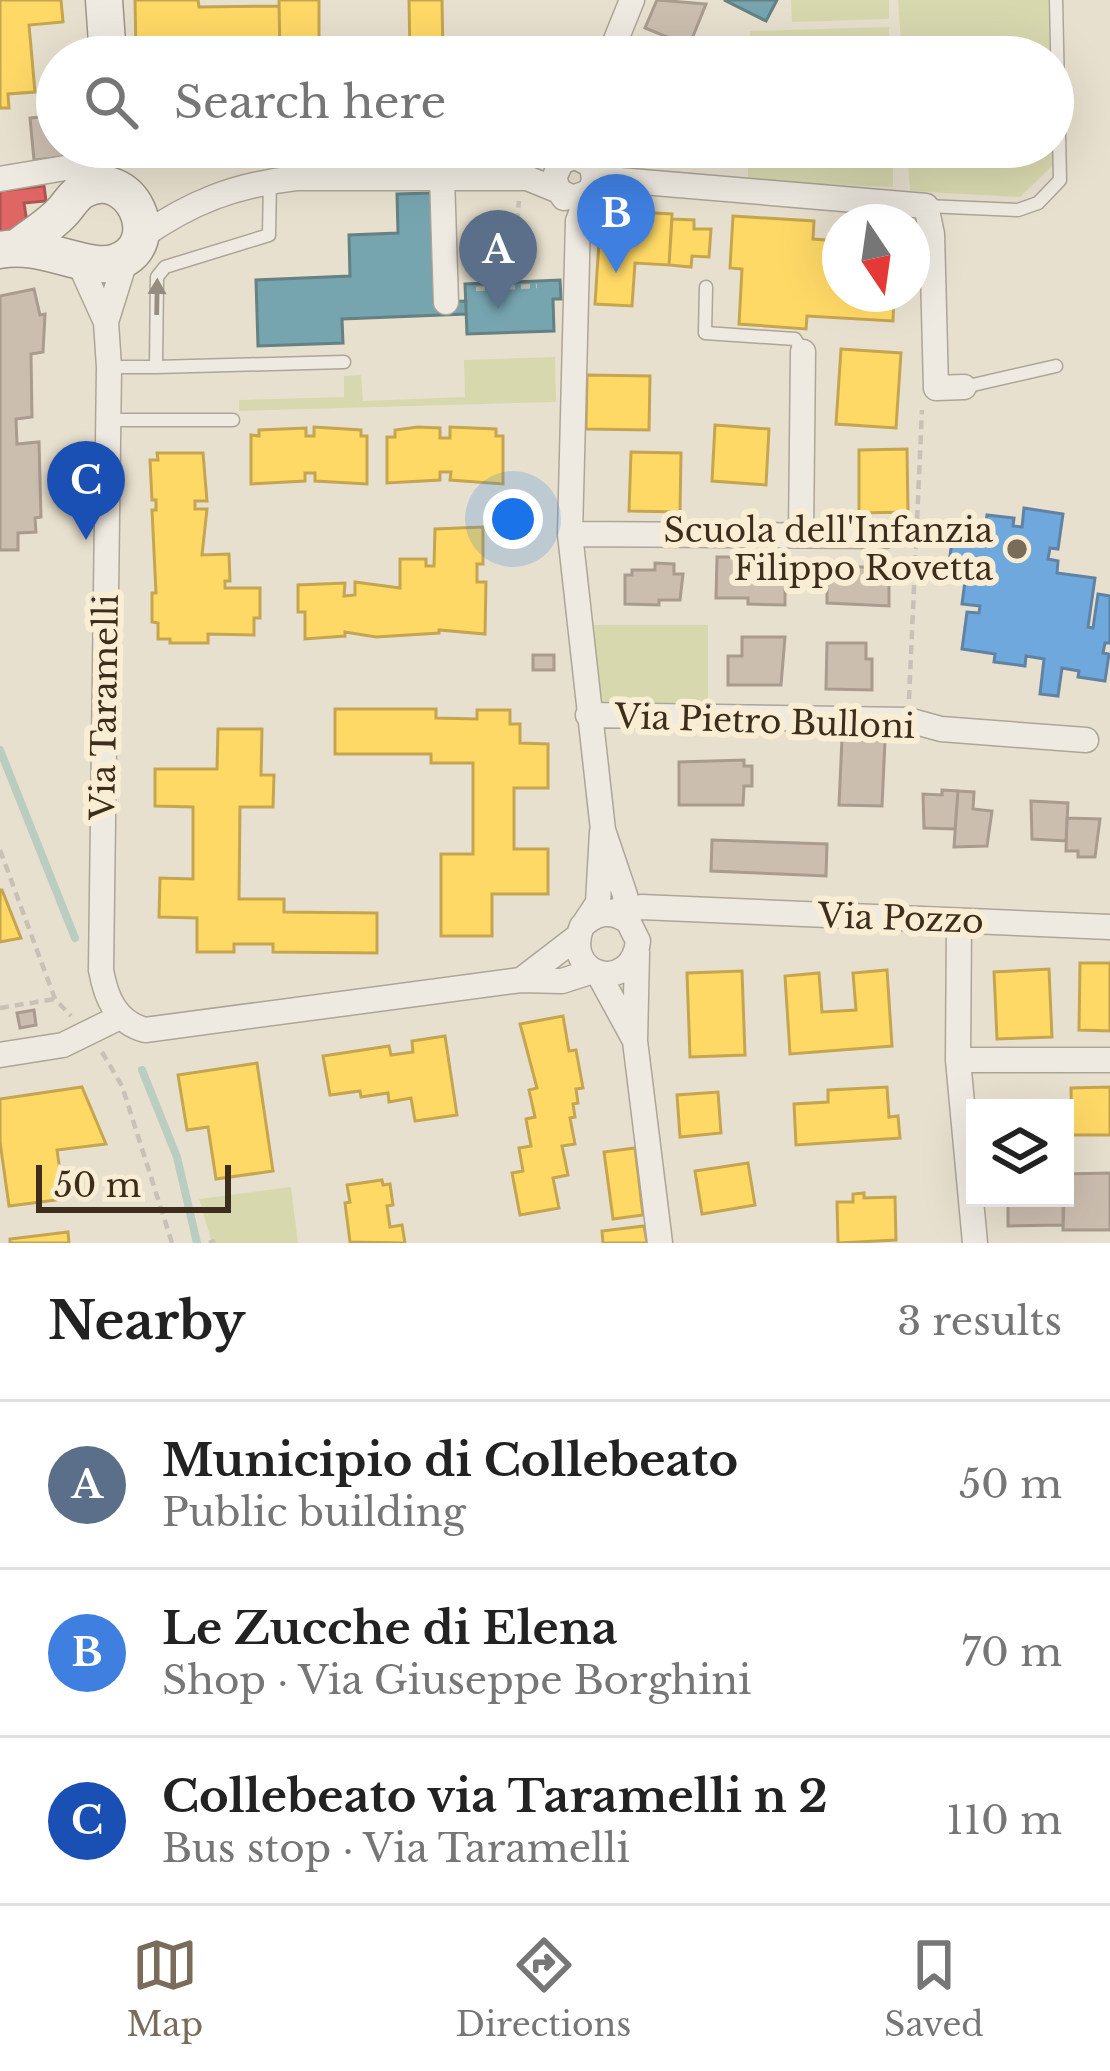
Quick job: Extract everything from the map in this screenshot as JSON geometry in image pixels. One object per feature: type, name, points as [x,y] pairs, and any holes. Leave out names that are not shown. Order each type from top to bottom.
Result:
[{"type":"street","points":[[104,0],[106,36]]},
{"type":"street","points":[[617,36],[632,0]]},
{"type":"street","points":[[524,178],[543,168]]},
{"type":"street","points":[[559,168],[554,178],[578,220]]},
{"type":"street","points":[[593,168],[595,181],[578,220],[570,534],[603,830],[628,927],[635,1041],[660,1243]]},
{"type":"street","points":[[604,168],[620,181]]},
{"type":"street","points":[[0,179],[91,172],[104,185],[185,206]]},
{"type":"street","points":[[10,248],[91,172]]},
{"type":"street","points":[[77,258],[62,236],[91,172]]},
{"type":"street","points":[[10,248],[101,266],[185,206],[270,181],[340,175],[524,178],[573,198],[620,181],[902,204]]},
{"type":"street","points":[[442,176],[446,302]]},
{"type":"street","points":[[125,192],[140,212],[133,247]]},
{"type":"street","points":[[930,225],[936,388],[964,387]]},
{"type":"street","name":"Via Taramelli","points":[[106,322],[133,247]]},
{"type":"street","name":"Via Taramelli","points":[[77,258],[106,322],[109,367],[101,970],[104,988],[120,1017]]},
{"type":"street","points":[[801,534],[803,352]]},
{"type":"street","points":[[570,534],[885,536]]},
{"type":"street","name":"Via Pietro Bulloni","points":[[588,715],[908,720],[941,729],[1086,740]]},
{"type":"street","points":[[603,830],[598,903],[580,932],[580,957],[596,972],[635,1041]]},
{"type":"street","name":"Via Pozzo","points":[[628,927],[692,910],[1110,928]]},
{"type":"street","points":[[521,980],[598,915],[628,927]]},
{"type":"street","points":[[959,921],[958,1060],[967,1110],[975,1243]]},
{"type":"street","points":[[0,1055],[63,1045],[120,1017],[145,1030],[622,971],[628,927]]},
{"type":"street","points":[[958,1060],[1110,1060]]},
{"type":"lane","points":[[1056,0],[1057,36]]},
{"type":"lane","points":[[930,206],[1018,210],[1038,203],[1060,180],[1060,168]]},
{"type":"lane","points":[[156,367],[157,277],[174,262],[269,235],[270,181]]},
{"type":"lane","points":[[706,287],[705,333],[795,339],[803,352]]},
{"type":"lane","points":[[109,367],[344,362]]},
{"type":"lane","points":[[964,387],[1056,366]]},
{"type":"lane","points":[[108,420],[233,419]]},
{"type":"path","points":[[510,282],[524,178]]},
{"type":"path","points":[[476,289],[537,286]]},
{"type":"path","points":[[908,720],[923,397],[936,388]]},
{"type":"path","points":[[0,850],[55,999],[72,1016]]},
{"type":"path","points":[[0,1008],[55,999]]},
{"type":"path","points":[[104,1054],[122,1086],[172,1243]]},
{"type":"green space","points":[[791,0],[889,0],[889,19],[792,22]]},
{"type":"green space","points":[[898,0],[1048,0],[1049,36],[901,36]]},
{"type":"green space","points":[[889,27],[889,36],[750,36],[750,31]]},
{"type":"green space","points":[[748,168],[893,168],[893,187],[748,181]]},
{"type":"green space","points":[[908,168],[1050,168],[1020,197],[910,191]]},
{"type":"green space","points":[[555,357],[556,402],[239,411],[239,400],[344,397],[344,376],[361,375],[363,401],[465,397],[464,360]]},
{"type":"green space","points":[[587,625],[708,625],[708,703],[599,702]]},
{"type":"green space","points":[[291,1187],[298,1243],[212,1243],[199,1199]]},
{"type":"building: Homes","points":[[0,0],[61,0],[63,22],[29,25],[35,92],[8,94],[9,108],[0,108]]},
{"type":"building: Homes","points":[[135,0],[198,0],[199,7],[279,6],[280,36],[136,36]]},
{"type":"building: Homes","points":[[279,0],[319,0],[319,36],[280,36]]},
{"type":"building: Homes","points":[[409,0],[442,0],[443,36],[410,36]]},
{"type":"building: Homes","points":[[601,210],[672,214],[669,265],[635,263],[632,306],[595,304]]},
{"type":"building: Homes","points":[[733,216],[814,221],[813,239],[822,240],[822,312],[893,312],[893,321],[807,316],[806,329],[739,324],[742,269],[730,268]]},
{"type":"building: Homes","points":[[672,219],[694,220],[694,229],[711,229],[709,257],[692,256],[691,267],[669,265]]},
{"type":"building: Homes","points":[[841,349],[901,353],[896,428],[836,424]]},
{"type":"building: Homes","points":[[587,375],[650,376],[649,430],[586,429]]},
{"type":"building: Homes","points":[[715,425],[769,429],[766,485],[712,481]]},
{"type":"building: Homes","points":[[314,427],[361,430],[361,436],[367,436],[367,484],[315,481],[315,473],[305,473],[305,481],[251,484],[251,435],[259,436],[259,430],[306,428],[306,436],[314,436]]},
{"type":"building: Homes","points":[[450,427],[496,429],[496,436],[503,436],[503,484],[450,480],[451,472],[440,472],[440,480],[387,483],[387,437],[395,437],[395,430],[440,428],[440,438],[450,438]]},
{"type":"building: Homes","points":[[907,449],[908,512],[859,513],[859,450]]},
{"type":"building: Homes","points":[[631,452],[681,453],[680,512],[629,511]]},
{"type":"building: Homes","points":[[157,453],[203,453],[207,501],[195,501],[195,509],[207,509],[202,555],[229,554],[230,581],[225,581],[225,588],[260,588],[260,618],[254,618],[254,635],[208,634],[208,643],[158,639],[158,623],[152,622],[152,593],[156,593],[152,510],[156,510],[156,500],[152,500],[150,460],[158,460]]},
{"type":"building: Homes","points":[[483,527],[483,564],[477,564],[477,582],[486,582],[485,634],[439,630],[376,637],[345,632],[345,636],[305,639],[298,585],[345,583],[344,596],[355,595],[355,582],[400,588],[400,559],[426,559],[426,566],[434,566],[435,529]]},
{"type":"building: Homes","points":[[335,709],[436,709],[436,718],[477,719],[477,710],[510,710],[510,724],[520,724],[520,743],[548,744],[548,788],[514,788],[514,849],[548,849],[548,894],[492,894],[492,936],[441,936],[441,854],[473,854],[473,763],[431,763],[431,754],[335,754]]},
{"type":"building: Homes","points":[[218,729],[262,729],[261,775],[274,775],[273,807],[240,807],[239,899],[284,899],[284,912],[377,913],[377,953],[273,952],[273,944],[234,944],[234,952],[197,952],[197,918],[159,917],[160,878],[193,879],[193,807],[155,806],[155,769],[217,769]]},
{"type":"building: Homes","points":[[2,890],[21,938],[0,942]]},
{"type":"building: Homes","points":[[1080,963],[1110,963],[1110,1031],[1079,1030]]},
{"type":"building: Homes","points":[[1049,969],[1052,1037],[997,1039],[994,972]]},
{"type":"building: Homes","points":[[887,970],[892,1046],[790,1054],[785,976],[819,973],[822,1012],[856,1010],[853,973]]},
{"type":"building: Homes","points":[[742,971],[745,1055],[690,1057],[687,973]]},
{"type":"building: Homes","points":[[563,1016],[583,1088],[576,1089],[578,1103],[573,1104],[575,1117],[570,1118],[575,1144],[562,1146],[568,1175],[553,1178],[559,1208],[520,1215],[512,1173],[523,1171],[519,1148],[531,1146],[526,1119],[535,1117],[529,1090],[537,1088],[520,1024]]},
{"type":"building: Homes","points":[[445,1036],[457,1115],[415,1121],[411,1098],[389,1102],[388,1093],[361,1097],[360,1091],[330,1095],[323,1056],[389,1046],[391,1055],[413,1052],[412,1041]]},
{"type":"building: Homes","points":[[257,1063],[273,1171],[216,1179],[208,1127],[187,1130],[178,1075]]},
{"type":"building: Homes","points":[[82,1087],[106,1144],[57,1150],[64,1199],[9,1206],[0,1142],[0,1099]]},
{"type":"building: Homes","points":[[887,1087],[889,1117],[898,1116],[900,1138],[796,1145],[794,1104],[828,1102],[828,1090]]},
{"type":"building: Homes","points":[[1110,1087],[1110,1135],[1074,1135],[1071,1088]]},
{"type":"building: Homes","points":[[718,1092],[721,1133],[680,1137],[677,1095]]},
{"type":"building: Homes","points":[[635,1148],[643,1215],[613,1219],[604,1152]]},
{"type":"building: Homes","points":[[748,1163],[755,1205],[702,1214],[695,1171]]},
{"type":"building: Homes","points":[[382,1180],[383,1185],[390,1184],[390,1227],[402,1225],[405,1243],[350,1242],[347,1185]]},
{"type":"building: Homes","points":[[864,1193],[864,1198],[895,1197],[896,1240],[838,1243],[837,1202],[853,1202],[853,1194]]},
{"type":"building: Homes","points":[[644,1226],[647,1243],[603,1243],[602,1231]]},
{"type":"building: Homes","points":[[68,1232],[69,1243],[10,1243],[10,1239]]},
{"type":"building: Shops","points":[[44,186],[46,201],[24,203],[28,229],[0,234],[0,191]]},
{"type":"building: Schools","points":[[1024,508],[1063,514],[1058,549],[1050,548],[1048,559],[1058,561],[1057,573],[1095,578],[1088,627],[1093,628],[1098,594],[1110,596],[1110,643],[1105,643],[1103,653],[1109,654],[1105,681],[1078,677],[1079,671],[1062,668],[1058,696],[1040,694],[1044,659],[1026,656],[1025,666],[994,662],[995,654],[962,649],[967,612],[979,613],[980,606],[962,604],[967,566],[949,564],[954,524],[985,528],[987,515],[1014,518],[1013,526],[1022,527]]},
{"type":"building: Public","points":[[724,0],[777,0],[766,21]]},
{"type":"building: Public","points":[[431,193],[434,302],[466,301],[466,314],[342,319],[343,343],[258,346],[256,280],[350,276],[349,235],[398,233],[397,194]]},
{"type":"building: Public","points":[[560,280],[561,299],[553,299],[554,331],[467,334],[465,284]]},
{"type":"building: Other","points":[[657,0],[706,4],[693,36],[665,36],[645,28]]},
{"type":"building: Other","points":[[36,117],[36,160],[34,160],[30,118]]},
{"type":"building: Other","points":[[34,289],[40,315],[45,314],[43,352],[31,354],[32,417],[16,419],[17,444],[39,442],[41,517],[35,518],[36,532],[18,533],[18,550],[0,550],[0,296]]},
{"type":"building: Other","points":[[717,557],[749,557],[749,564],[785,565],[785,605],[716,598]]},
{"type":"building: Other","points":[[655,563],[674,564],[674,574],[683,574],[680,600],[625,604],[625,575],[632,575],[632,570],[655,570]]},
{"type":"building: Other","points":[[827,567],[873,567],[873,572],[889,572],[889,606],[827,603]]},
{"type":"building: Other","points":[[742,637],[785,637],[781,685],[728,685],[728,656],[742,656]]},
{"type":"building: Other","points":[[827,643],[866,643],[866,659],[872,659],[872,690],[826,689]]},
{"type":"building: Other","points":[[533,655],[554,655],[554,670],[533,670]]},
{"type":"building: Other","points":[[842,739],[885,741],[882,806],[839,805]]},
{"type":"building: Other","points":[[744,760],[744,766],[752,766],[752,786],[744,786],[743,805],[679,805],[679,762]]},
{"type":"building: Other","points":[[942,790],[958,791],[955,829],[924,828],[923,794],[942,795]]},
{"type":"building: Other","points":[[958,791],[974,792],[973,809],[992,811],[987,846],[954,847]]},
{"type":"building: Other","points":[[1031,801],[1068,803],[1066,841],[1032,839]]},
{"type":"building: Other","points":[[1067,818],[1100,819],[1095,857],[1066,851]]},
{"type":"building: Other","points":[[712,840],[827,844],[826,876],[711,871]]},
{"type":"building: Other","points":[[34,1010],[36,1025],[20,1028],[17,1013]]},
{"type":"building: Other","points":[[1110,1173],[1110,1230],[1063,1230],[1064,1207],[1074,1207],[1074,1174]]},
{"type":"building: Other","points":[[1008,1207],[1063,1207],[1063,1225],[1008,1226]]},
{"type":"waterway","points":[[0,750],[75,938]]},
{"type":"waterway","points":[[142,1070],[177,1157],[197,1243]]},
{"type":"place","name":"Le Zucche di Elena","points":[[616,273]]},
{"type":"place","name":"Municipio di Collebeato","points":[[498,309]]},
{"type":"place","name":"Collebeato via Taramelli n 2","points":[[86,540]]},
{"type":"place","name":"Scuola dell'Infanzia Filippo Rovetta","points":[[1017,549]]}]
